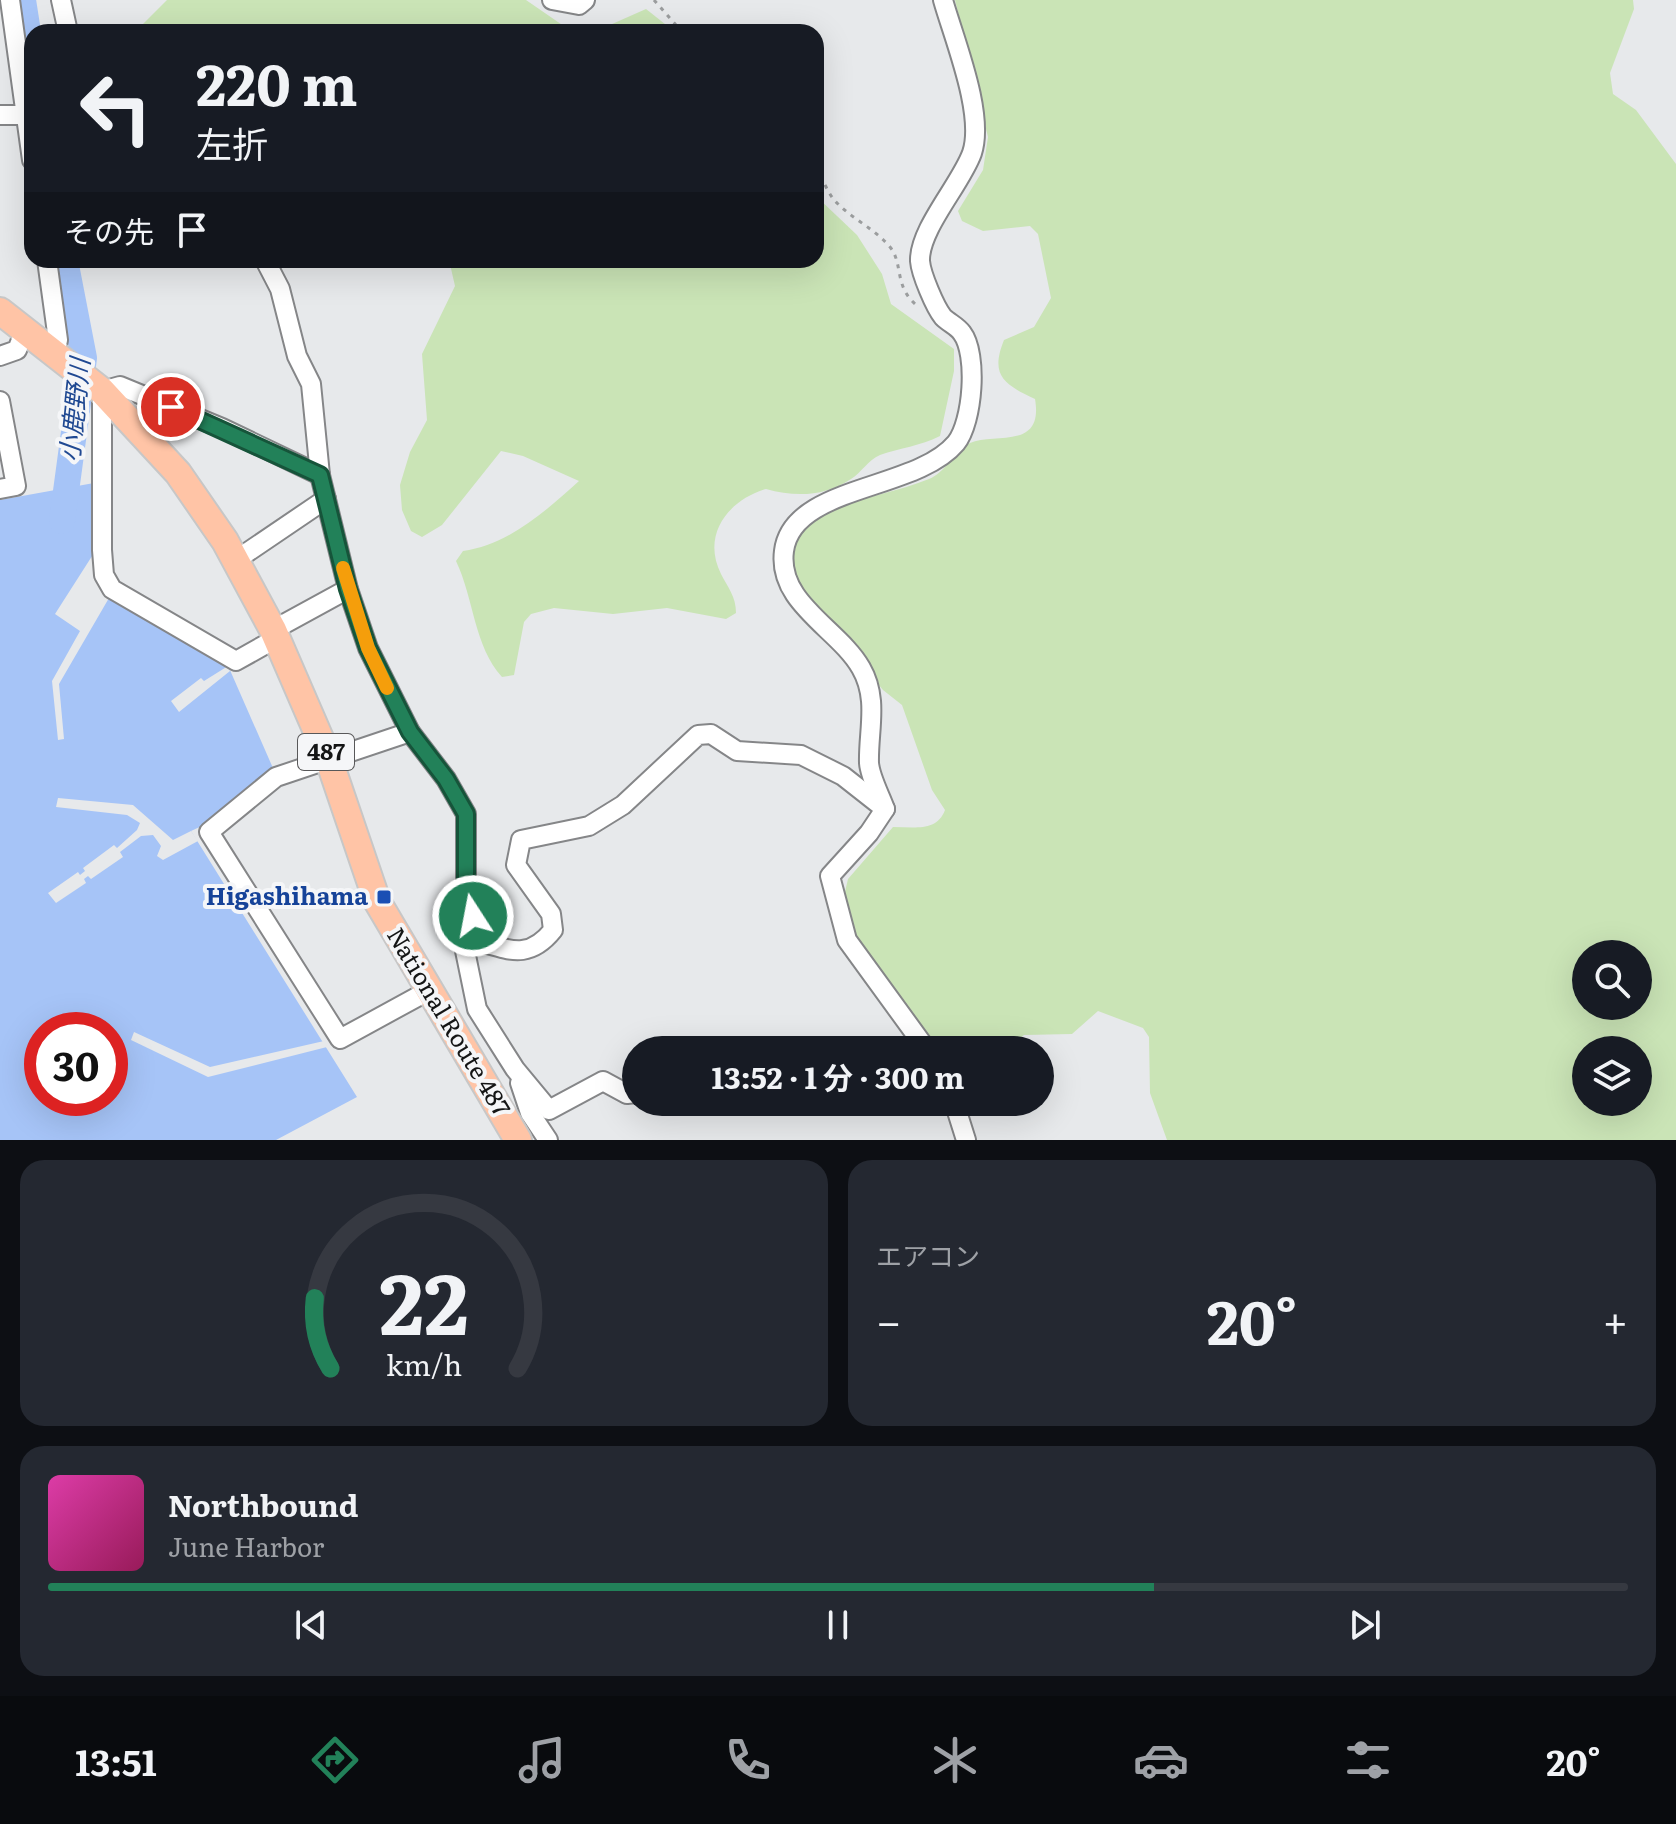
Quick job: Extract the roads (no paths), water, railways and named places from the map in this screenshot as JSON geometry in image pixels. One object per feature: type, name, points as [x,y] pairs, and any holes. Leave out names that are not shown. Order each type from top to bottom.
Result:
[{"type":"highway","name":"National Route 487","points":[[0,311],[99,389],[178,473],[236,560],[275,634],[328,757],[377,901],[518,1140]]},
{"type":"street","points":[[10,0],[24,107]]},
{"type":"street","points":[[61,0],[66,24]]},
{"type":"street","points":[[552,0],[579,5],[585,0]]},
{"type":"street","points":[[885,809],[869,765],[873,706],[863,670],[794,595],[785,571],[784,549],[794,527],[814,508],[838,496],[917,472],[957,442],[968,422],[971,372],[963,334],[942,315],[920,262],[924,240],[960,178],[972,151],[977,128],[943,0]]},
{"type":"street","points":[[0,115],[24,115]]},
{"type":"street","points":[[48,268],[58,356]]},
{"type":"street","points":[[269,268],[280,289],[297,356],[311,384],[320,475],[348,589],[368,648],[410,732],[446,779],[466,814],[466,893],[478,923],[463,941]]},
{"type":"street","points":[[0,356],[17,350],[25,330]]},
{"type":"street","points":[[320,475],[222,428],[120,386],[99,389],[102,550],[104,575],[112,589],[236,661],[348,589]]},
{"type":"street","points":[[0,401],[16,486],[0,489]]},
{"type":"street","points":[[236,560],[326,499]]},
{"type":"street","points":[[410,732],[328,757],[276,777],[209,832],[340,1039],[428,991]]},
{"type":"street","points":[[463,941],[472,940],[510,953],[546,939],[553,930],[551,914],[516,865],[521,840],[589,826],[623,805],[698,735],[711,734],[737,751],[801,755],[843,776],[885,809]]},
{"type":"street","points":[[885,809],[869,833],[830,876],[847,940],[917,1036]]},
{"type":"street","points":[[463,941],[477,1009],[515,1069],[549,1110],[603,1081],[622,1091]]},
{"type":"street","points":[[515,1069],[530,1113],[548,1140]]},
{"type":"street","points":[[958,1116],[966,1140]]},
{"type":"water","points":[[94,483],[94,553],[55,614],[80,631],[52,681],[58,740],[64,739],[59,684],[109,598],[226,661],[276,775],[217,819],[191,831],[357,1097],[276,1140],[0,1140],[0,500]]},
{"type":"waterway","name":"小鹿野川","points":[[23,0],[27,24]]},
{"type":"waterway","name":"小鹿野川","points":[[62,521],[84,358],[67,268]]},
{"type":"place","name":"Higashihama","points":[[384,897]]}]
